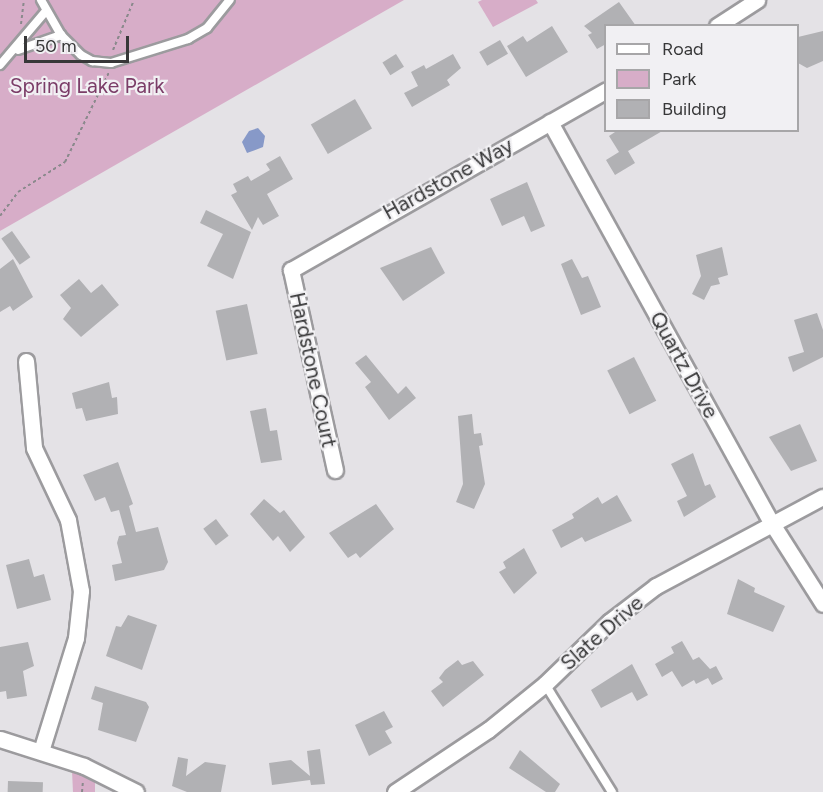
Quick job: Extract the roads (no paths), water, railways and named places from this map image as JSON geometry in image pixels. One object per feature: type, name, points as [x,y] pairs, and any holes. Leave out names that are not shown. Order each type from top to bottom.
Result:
[{"type":"street","points":[[720,24],[757,0]]},
{"type":"street","name":"Hardstone Way","points":[[291,270],[604,91]]},
{"type":"street","name":"Quartz Drive","points":[[550,122],[771,522],[823,604]]},
{"type":"street","name":"Hardstone Court","points":[[291,270],[335,470]]},
{"type":"street","points":[[26,361],[34,448],[68,520],[81,591],[76,638],[41,751]]},
{"type":"street","name":"Slate Drive","points":[[395,792],[488,730],[545,684],[609,622],[656,586],[771,522],[823,497]]},
{"type":"street","points":[[0,739],[110,776],[136,792]]},
{"type":"lane","points":[[41,0],[61,35],[92,61],[111,63],[188,39],[207,28],[230,0]]},
{"type":"lane","points":[[0,65],[14,52],[46,11]]},
{"type":"lane","points":[[14,52],[61,35]]},
{"type":"lane","points":[[545,684],[612,792]]},
{"type":"water","points":[[258,128],[265,136],[263,147],[247,153],[242,142],[249,131]]},
{"type":"park label","name":"Spring Lake Park","points":[[87,86]]}]
